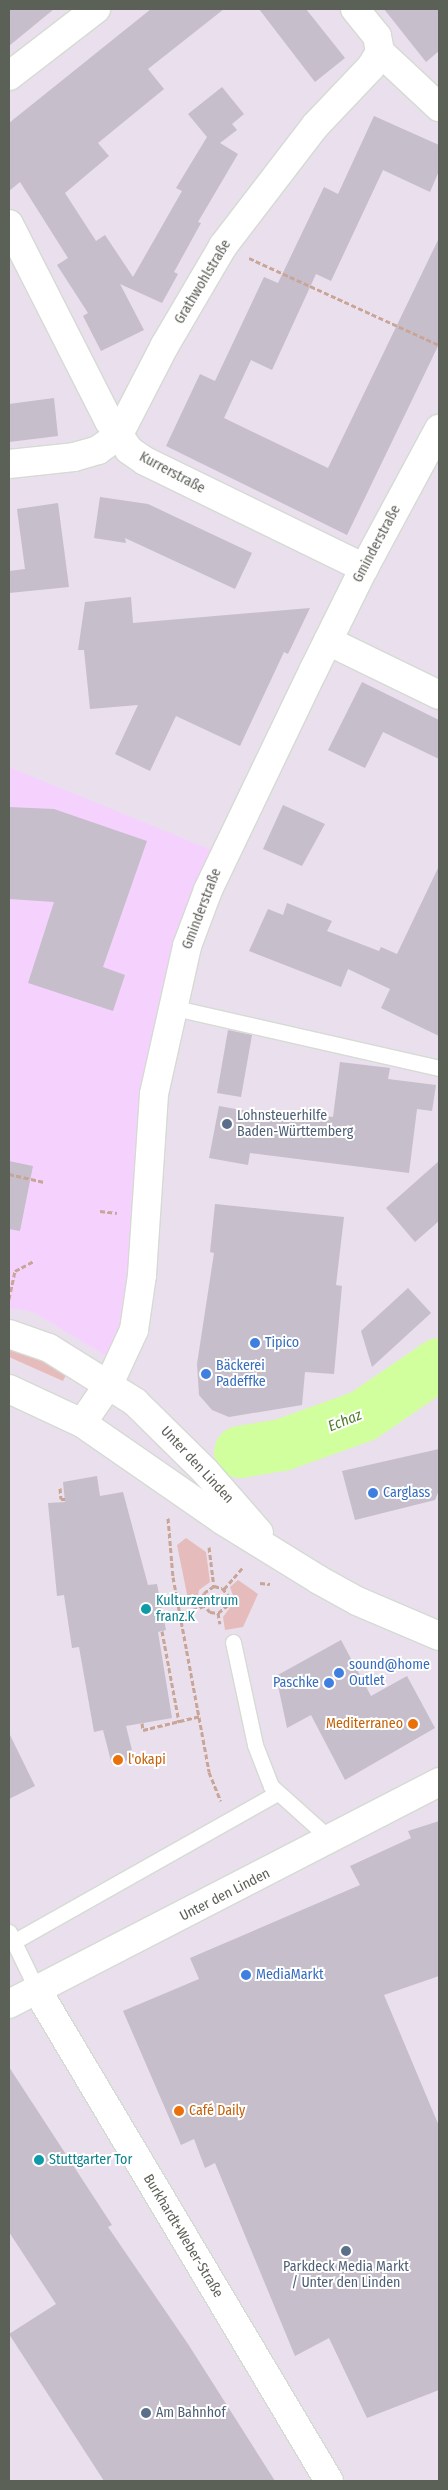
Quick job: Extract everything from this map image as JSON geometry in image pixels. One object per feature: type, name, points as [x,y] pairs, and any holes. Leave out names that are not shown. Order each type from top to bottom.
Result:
[{"type":"street","points":[[9,76],[96,9]]},
{"type":"street","points":[[355,9],[377,36],[380,52],[439,107]]},
{"type":"street","name":"Grathwohlstraße","points":[[9,464],[74,457],[98,450],[118,436],[166,345],[223,246],[315,126],[371,68],[380,52]]},
{"type":"street","name":"Kurrerstraße","points":[[9,224],[118,436],[145,461],[364,568]]},
{"type":"street","name":"Gminderstraße","points":[[82,1423],[110,1384],[134,1330],[139,1301],[154,1094],[171,1007],[187,946],[208,890],[328,641],[364,568],[439,429]]},
{"type":"street","points":[[328,641],[439,695]]},
{"type":"street","name":"Unter den Linden","points":[[9,1334],[49,1348],[110,1384],[135,1402],[191,1456],[278,1554]]},
{"type":"street","name":"Unter den Linden","points":[[9,1389],[82,1423],[216,1516],[357,1601],[439,1636]]},
{"type":"street","name":"Unter den Linden","points":[[9,2004],[439,1782]]},
{"type":"street","name":"Burkhardt+Weber-Straße","points":[[37,1990],[329,2481]]},
{"type":"lane","points":[[171,1007],[439,1068]]},
{"type":"lane","points":[[233,1642],[255,1745],[277,1793],[328,1838]]},
{"type":"lane","points":[[37,1990],[11,1937],[231,1820],[277,1793]]},
{"type":"path","points":[[223,246],[439,345]]},
{"type":"path","points":[[9,1174],[45,1182]]},
{"type":"path","points":[[9,1299],[15,1271],[34,1262]]},
{"type":"path","points":[[60,1488],[61,1499],[65,1499]]},
{"type":"path","points":[[168,1515],[173,1576],[209,1772],[231,1820]]},
{"type":"path","points":[[208,1542],[214,1586]]},
{"type":"path","points":[[224,1589],[242,1568]]},
{"type":"path","points":[[214,1586],[224,1589],[228,1595],[228,1605],[218,1613],[210,1612],[204,1606],[204,1592],[214,1586]]},
{"type":"path","points":[[164,1620],[204,1606]]},
{"type":"path","points":[[218,1613],[222,1630],[233,1642]]},
{"type":"path","points":[[162,1631],[179,1722]]},
{"type":"path","points":[[142,1723],[143,1730],[200,1716]]},
{"type":"shaded area","points":[[9,767],[224,855],[187,946],[120,1364],[33,1312],[9,1308]]},
{"type":"shaded area","points":[[9,1346],[69,1369],[63,1381],[9,1357]]},
{"type":"shaded area","points":[[186,1538],[206,1552],[210,1582],[199,1590],[197,1603],[188,1599],[177,1545]]},
{"type":"shaded area","points":[[238,1580],[258,1594],[243,1627],[225,1630],[223,1617],[235,1601],[230,1587]]},
{"type":"building","points":[[9,9],[54,9],[9,46]]},
{"type":"building","points":[[151,9],[224,9],[148,69],[164,89],[98,143],[109,156],[65,193],[96,241],[105,235],[133,277],[182,191],[176,188],[207,137],[188,114],[222,87],[244,114],[232,124],[237,130],[220,143],[238,154],[198,222],[201,223],[174,272],[178,274],[162,303],[120,284],[144,330],[101,351],[83,316],[88,313],[57,265],[68,258],[20,182],[9,191],[9,123]]},
{"type":"building","points":[[259,9],[306,9],[345,58],[315,82]]},
{"type":"building","points":[[384,9],[439,9],[439,51],[426,62]]},
{"type":"building","points":[[374,116],[439,145],[439,171],[430,192],[383,170],[331,281],[316,274],[272,370],[251,360],[224,418],[328,468],[439,238],[439,344],[347,535],[166,446],[200,374],[215,381],[264,277],[278,283],[324,187],[338,194]]},
{"type":"building","points":[[54,398],[58,436],[9,442],[9,404]]},
{"type":"building","points":[[100,497],[148,504],[252,553],[235,589],[125,538],[126,543],[94,538]]},
{"type":"building","points":[[58,503],[69,587],[9,593],[9,571],[25,569],[17,509]]},
{"type":"building","points":[[131,597],[133,623],[310,608],[288,654],[284,652],[240,746],[176,716],[150,771],[115,754],[138,705],[90,709],[84,650],[78,650],[85,602]]},
{"type":"building","points":[[362,682],[439,720],[439,759],[383,732],[365,768],[328,750]]},
{"type":"building","points":[[283,805],[325,824],[302,866],[263,849]]},
{"type":"building","points":[[9,807],[54,809],[147,841],[103,967],[125,975],[113,1011],[28,983],[54,902],[9,899]]},
{"type":"building","points":[[439,866],[439,1036],[381,1008],[390,989],[348,969],[341,987],[249,951],[268,909],[283,915],[287,903],[332,921],[327,931],[379,951],[381,947],[397,954]]},
{"type":"building","points":[[228,1030],[252,1035],[241,1097],[217,1093]]},
{"type":"building","points":[[340,1062],[390,1068],[388,1079],[436,1085],[432,1111],[417,1109],[409,1173],[250,1153],[248,1165],[209,1158],[219,1106],[296,1120],[297,1112],[333,1117]]},
{"type":"building","points":[[9,1161],[33,1166],[20,1231],[9,1229]]},
{"type":"building","points":[[439,1161],[439,1221],[415,1242],[386,1208]]},
{"type":"building","points":[[215,1204],[344,1217],[336,1285],[342,1286],[334,1374],[305,1372],[302,1405],[229,1417],[212,1410],[199,1395],[197,1364],[214,1253],[210,1252]]},
{"type":"building","points":[[408,1288],[431,1313],[372,1367],[361,1331]]},
{"type":"building","points":[[439,1449],[439,1490],[435,1500],[355,1520],[342,1471]]},
{"type":"building","points":[[97,1476],[100,1496],[123,1492],[148,1585],[157,1584],[166,1630],[158,1632],[172,1718],[126,1726],[134,1758],[112,1765],[103,1730],[94,1732],[79,1647],[72,1648],[64,1595],[57,1596],[48,1503],[65,1502],[63,1482]]},
{"type":"building","points":[[341,1640],[371,1696],[407,1676],[435,1728],[345,1780],[311,1715],[287,1728],[276,1676]]},
{"type":"building","points":[[9,1733],[35,1786],[9,1799]]},
{"type":"building","name":"Parkdeck Media Markt / Unter den Linden","points":[[439,1821],[439,1976],[384,1995],[439,2126],[439,2390],[367,2418],[329,2338],[295,2356],[215,2163],[205,2168],[194,2139],[181,2145],[123,2011],[199,1979],[190,1958],[360,1885],[350,1866],[411,1838],[408,1831]]},
{"type":"building","name":"Am Bahnhof","points":[[9,2067],[112,2225],[108,2227],[188,2344],[275,2481],[104,2481],[9,2334],[56,2304],[9,2232]]},
{"type":"waterway","name":"Echaz","points":[[240,1452],[282,1445],[363,1416],[439,1364]]},
{"type":"place","name":"Lohnsteuerhilfe Baden-Württemberg","points":[[227,1124]]},
{"type":"place","name":"Tipico","points":[[255,1343]]},
{"type":"place","name":"Bäckerei Padeffke","points":[[206,1374]]},
{"type":"place","name":"Carglass","points":[[373,1493]]},
{"type":"place","name":"Kulturzentrum franz.K","points":[[146,1609]]},
{"type":"place","name":"sound@home Outlet","points":[[339,1673]]},
{"type":"place","name":"Paschke","points":[[329,1683]]},
{"type":"place","name":"Mediterraneo","points":[[413,1724]]},
{"type":"place","name":"l'okapi","points":[[118,1760]]},
{"type":"place","name":"MediaMarkt","points":[[246,1975]]},
{"type":"place","name":"Café Daily","points":[[179,2111]]},
{"type":"place","name":"Stuttgarter Tor","points":[[39,2160]]},
{"type":"place","name":"Parkdeck Media Markt / Unter den Linden","points":[[346,2251]]},
{"type":"place","name":"Am Bahnhof","points":[[146,2413]]}]
